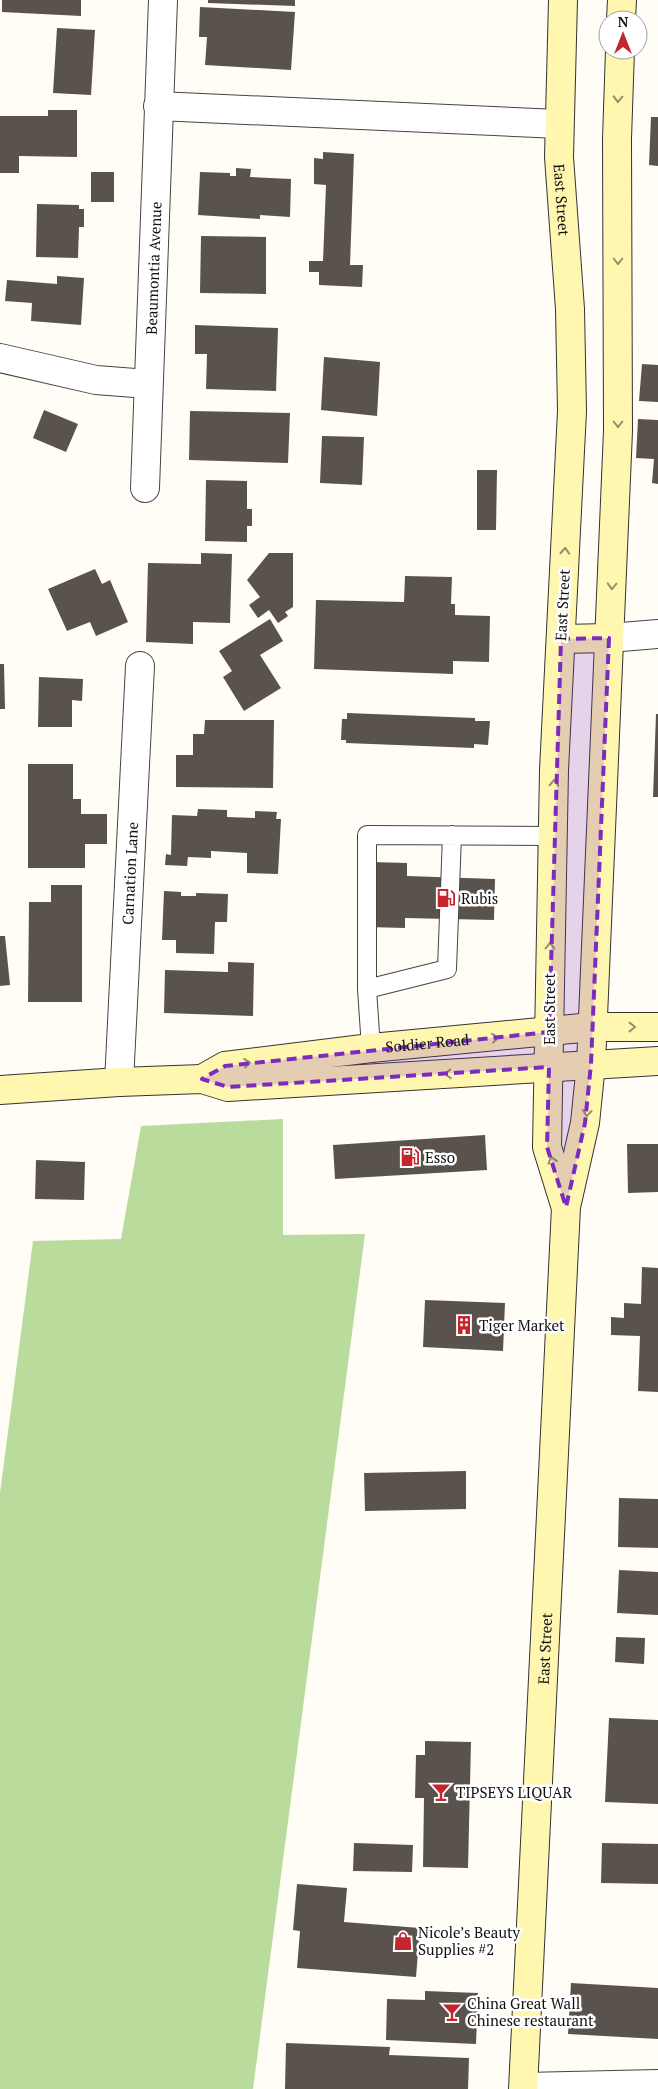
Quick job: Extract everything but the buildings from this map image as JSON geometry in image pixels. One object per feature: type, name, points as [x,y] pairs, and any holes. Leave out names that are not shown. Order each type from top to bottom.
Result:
[{"type":"main road","name":"East Street","points":[[563,0],[559,124],[563,242],[570,309],[572,411],[552,836],[548,1147],[566,1207]]},
{"type":"main road","name":"East Street","points":[[523,2088],[566,1207],[586,1123],[591,1064],[618,430],[617,140],[620,60]]},
{"type":"main road","points":[[561,639],[610,638]]},
{"type":"main road","name":"Soldier Road","points":[[202,1079],[225,1066],[372,1048],[592,1027],[658,1026]]},
{"type":"main road","name":"Soldier Road","points":[[0,1090],[202,1079],[228,1087],[658,1061]]},
{"type":"street","name":"Beaumontia Avenue","points":[[145,488],[163,0]]},
{"type":"street","points":[[158,106],[559,124]]},
{"type":"street","points":[[0,358],[96,380],[148,384]]},
{"type":"street","points":[[610,638],[658,634]]},
{"type":"street","name":"Carnation Lane","points":[[120,1082],[140,666]]},
{"type":"street","points":[[523,2088],[658,2084]]},
{"type":"lane","points":[[372,1048],[367,989],[367,835],[552,836]]},
{"type":"lane","points":[[367,989],[447,969],[452,835]]},
{"type":"highlighted area","points":[[609,638],[591,1064],[585,1123],[566,1207],[547,1147],[549,1067],[228,1087],[202,1079],[225,1066],[549,1032],[561,639]]},
{"type":"green space","points":[[283,1119],[283,1235],[365,1234],[253,2089],[0,2089],[0,1493],[33,1241],[121,1239],[141,1126]]},
{"type":"place","name":"Rubis","points":[[446,898]]},
{"type":"place","name":"Esso","points":[[410,1157]]},
{"type":"place","name":"Tiger Market","points":[[464,1325]]},
{"type":"place","name":"TIPSEYS LIQUAR","points":[[441,1792]]},
{"type":"place","name":"Nicole’s Beauty Supplies #2","points":[[403,1941]]},
{"type":"place","name":"China Great Wall Chinese restaurant","points":[[452,2012]]}]
